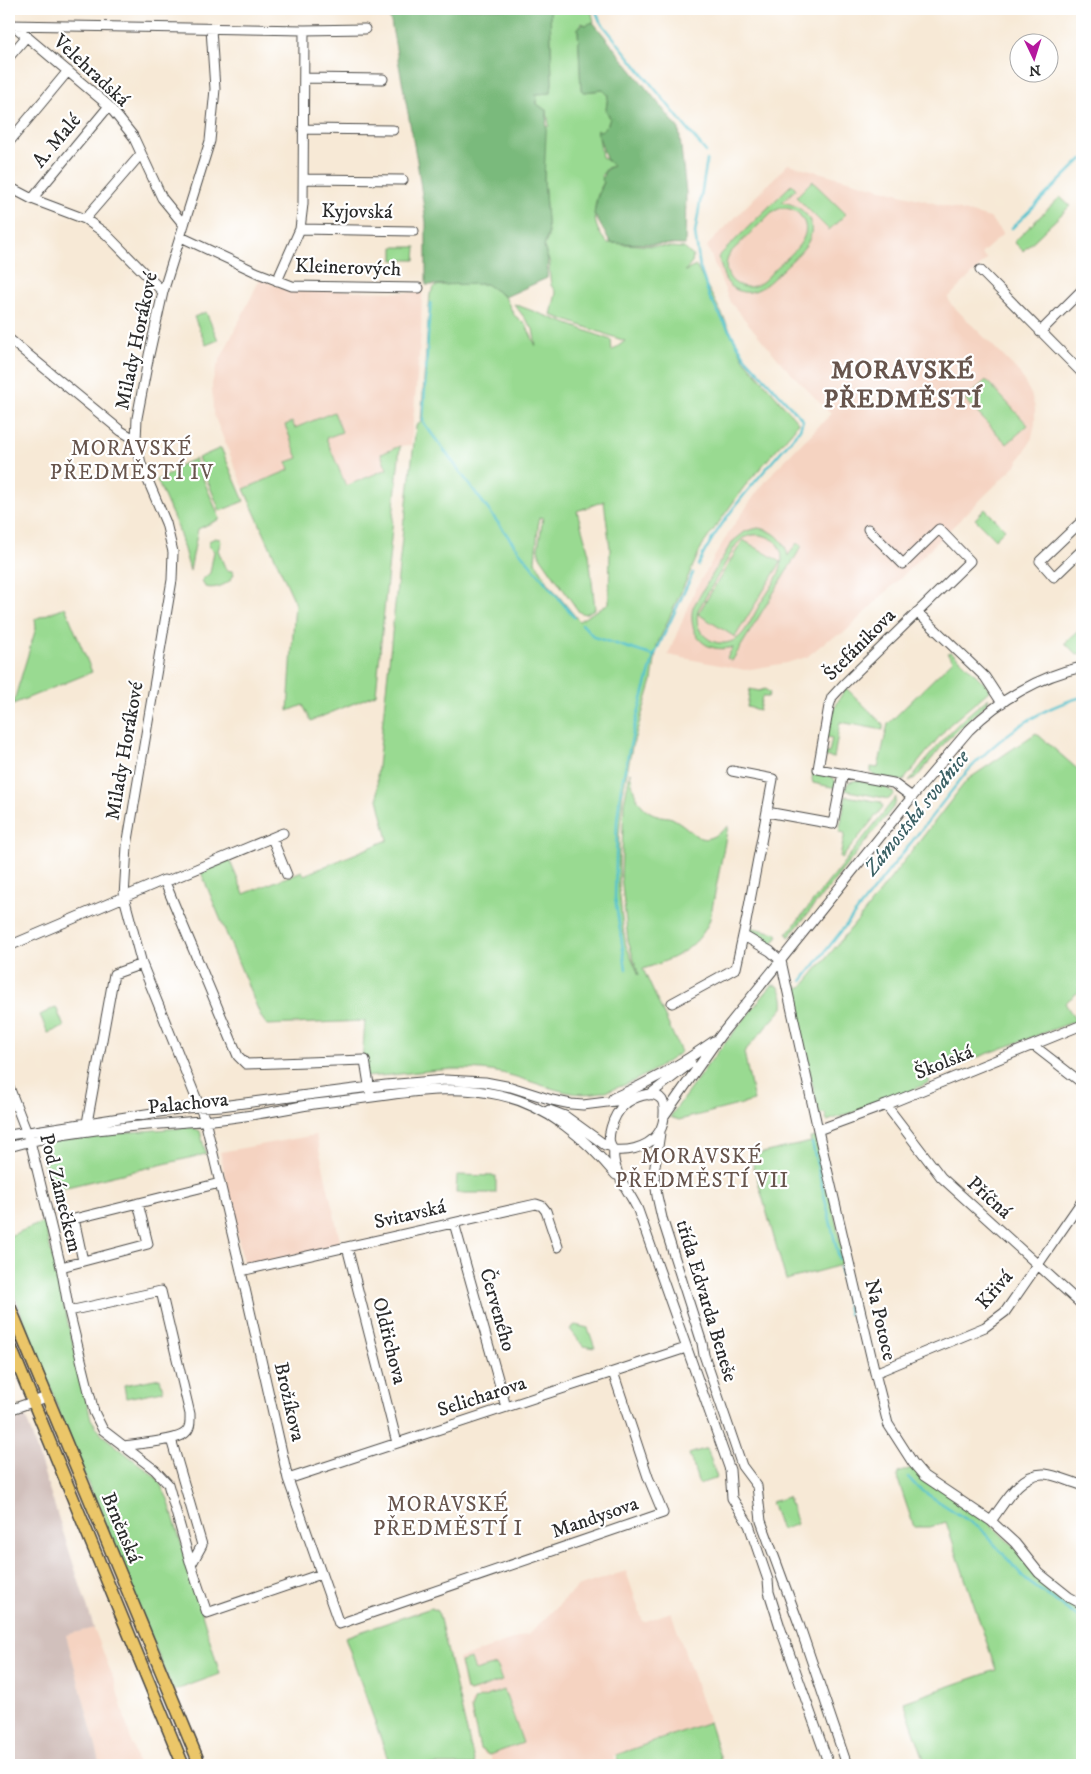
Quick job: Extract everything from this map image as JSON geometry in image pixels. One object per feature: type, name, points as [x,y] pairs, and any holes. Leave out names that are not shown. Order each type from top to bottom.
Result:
[{"type":"main road","name":"Brněnská","points":[[9,1305],[200,1765]]},
{"type":"main road","name":"Brněnská","points":[[9,1344],[183,1765]]},
{"type":"street","points":[[11,25],[211,29],[365,29]]},
{"type":"street","name":"Velehradská","points":[[11,25],[27,36],[109,106],[132,136],[162,198],[184,225]]},
{"type":"street","name":"Milady Horákové","points":[[205,1120],[142,964],[124,897],[127,846],[172,580],[173,552],[166,523],[141,464],[136,440],[137,418],[163,292],[210,140],[215,89],[211,29]]},
{"type":"street","name":"Kyjovská","points":[[277,281],[300,229],[303,204],[304,30]]},
{"type":"street","points":[[9,58],[27,36]]},
{"type":"street","name":"A. Malé","points":[[9,142],[68,71]]},
{"type":"street","points":[[304,78],[383,79]]},
{"type":"street","name":"A. Malé","points":[[32,199],[109,106]]},
{"type":"street","points":[[303,129],[393,130]]},
{"type":"street","points":[[85,219],[141,154]]},
{"type":"street","name":"Kyjovská","points":[[304,180],[403,180]]},
{"type":"street","name":"A. Malé","points":[[9,187],[32,199],[85,219],[106,234],[163,292]]},
{"type":"street","name":"Kyjovská","points":[[300,229],[414,231]]},
{"type":"street","points":[[181,237],[277,281]]},
{"type":"street","points":[[980,270],[1082,373]]},
{"type":"street","name":"Kleinerových","points":[[277,281],[292,286],[419,288]]},
{"type":"street","points":[[1040,332],[1082,290]]},
{"type":"street","points":[[9,339],[118,429],[136,440]]},
{"type":"street","points":[[1082,521],[1040,562],[1054,577],[1082,550]]},
{"type":"street","name":"Štefánikova","points":[[868,529],[903,564],[939,529],[970,561],[832,698],[829,706],[818,769],[893,784],[912,797]]},
{"type":"street","name":"Štefánikova","points":[[918,612],[985,677],[1002,703]]},
{"type":"street","points":[[664,1116],[720,1036],[912,797],[969,730],[1002,703],[1044,679],[1082,667]]},
{"type":"street","points":[[672,1003],[736,968],[744,936],[773,779],[732,772]]},
{"type":"street","points":[[767,812],[833,824],[843,773]]},
{"type":"street","points":[[9,946],[164,880],[165,882],[283,833]]},
{"type":"street","points":[[272,838],[287,875]]},
{"type":"street","points":[[165,882],[238,1056],[246,1064],[365,1060],[371,1097]]},
{"type":"street","points":[[744,936],[770,950],[780,961]]},
{"type":"street","name":"Na Potoce","points":[[780,961],[888,1424],[913,1463],[924,1476],[991,1521],[1015,1543],[1039,1573],[1082,1604]]},
{"type":"street","points":[[88,1123],[114,974],[142,964]]},
{"type":"street","name":"Školská","points":[[818,1130],[886,1105],[1082,1025]]},
{"type":"street","points":[[625,1185],[616,1168],[610,1134],[617,1113],[634,1099],[649,1094],[686,1067],[720,1036]]},
{"type":"street","points":[[601,1103],[641,1086],[684,1063],[720,1036]]},
{"type":"street","points":[[1033,1045],[1082,1083]]},
{"type":"street","name":"Palachova","points":[[9,1135],[201,1107],[445,1080],[465,1080],[511,1087],[571,1104],[634,1099]]},
{"type":"street","name":"Pod Zámečkem","points":[[9,1087],[30,1141],[62,1267],[69,1311],[94,1412],[103,1430],[155,1470],[168,1484],[207,1614],[321,1574]]},
{"type":"street","name":"Palachova","points":[[9,1146],[88,1131],[223,1119],[425,1090],[464,1090],[500,1095],[532,1105],[566,1126],[583,1140],[625,1185]]},
{"type":"street","points":[[532,1105],[565,1116],[605,1145],[626,1151],[645,1146],[653,1140],[661,1128],[664,1104],[661,1099],[653,1094],[649,1094]]},
{"type":"street","name":"Příčná","points":[[886,1105],[941,1177],[1082,1305]]},
{"type":"street","name":"Brožíkova","points":[[205,1120],[288,1479],[339,1624]]},
{"type":"street","name":"třída Edvarda Beneše","points":[[661,1128],[655,1161],[654,1184],[662,1218],[702,1343],[704,1355],[742,1466],[757,1486],[761,1521],[799,1624],[847,1765]]},
{"type":"street","points":[[83,1261],[74,1219],[220,1183]]},
{"type":"street","name":"třída Edvarda Beneše","points":[[625,1185],[638,1210],[730,1470],[732,1498],[749,1525],[768,1580],[769,1592],[780,1627],[829,1765]]},
{"type":"street","name":"Křivá","points":[[875,1374],[985,1327],[1005,1312],[1082,1201]]},
{"type":"street","points":[[62,1267],[148,1244],[138,1203]]},
{"type":"street","name":"Svitavská","points":[[241,1271],[540,1205],[546,1211],[558,1247]]},
{"type":"street","name":"Červeného","points":[[454,1223],[506,1407]]},
{"type":"street","name":"Oldřichova","points":[[347,1247],[397,1444]]},
{"type":"street","points":[[69,1311],[161,1291],[190,1414],[190,1426],[185,1434],[171,1439],[123,1446]]},
{"type":"street","name":"Selicharova","points":[[288,1479],[686,1348]]},
{"type":"street","name":"Mandysova","points":[[339,1624],[663,1513],[648,1477],[614,1372]]},
{"type":"street","points":[[9,1410],[47,1397]]},
{"type":"street","points":[[171,1439],[202,1545],[191,1565]]},
{"type":"street","points":[[991,1521],[1020,1483],[1030,1476],[1044,1474],[1082,1485]]},
{"type":"street","points":[[730,1485],[733,1480],[739,1477],[752,1478]]},
{"type":"street","points":[[737,1506],[751,1510],[755,1507],[759,1498]]},
{"type":"shaded area","points":[[788,164],[990,218],[1003,234],[981,254],[987,259],[948,298],[951,304],[1019,372],[1031,394],[1035,408],[1035,424],[1031,441],[1016,465],[845,632],[826,641],[807,657],[786,663],[745,670],[668,655],[695,590],[729,532],[774,471],[831,414],[784,366],[730,302],[707,246]]},
{"type":"shaded area","points":[[260,279],[278,286],[295,289],[422,293],[421,332],[411,445],[400,446],[387,469],[346,486],[326,438],[342,432],[334,412],[290,469],[244,489],[213,413],[212,384],[216,368]]},
{"type":"shaded area","points":[[316,1135],[341,1245],[247,1266],[243,1262],[220,1152]]},
{"type":"shaded area","points":[[26,1417],[94,1628],[66,1635],[101,1765],[9,1765],[9,1423]]},
{"type":"shaded area","points":[[626,1571],[643,1622],[671,1612],[709,1722],[613,1756],[616,1765],[487,1765],[492,1762],[490,1756],[480,1750],[470,1709],[471,1703],[477,1698],[475,1692],[470,1693],[465,1690],[458,1659],[529,1634],[577,1587]]},
{"type":"shaded area","points":[[94,1628],[115,1683],[138,1765],[101,1765],[66,1635]]},
{"type":"green space","points":[[386,9],[550,9],[551,93],[536,94],[537,104],[547,111],[544,179],[548,234],[544,247],[548,260],[547,278],[505,297],[486,284],[426,285],[426,222],[417,161],[391,22]]},
{"type":"green space","points":[[550,9],[591,9],[594,22],[586,25],[582,23],[578,29],[581,89],[584,92],[603,90],[608,95],[606,110],[610,118],[608,124],[601,131],[598,130],[602,157],[613,166],[607,168],[601,176],[604,182],[595,206],[598,230],[608,243],[684,248],[693,256],[692,263],[685,271],[696,266],[744,359],[798,422],[744,487],[702,546],[657,645],[652,681],[632,747],[623,792],[619,837],[619,889],[623,927],[626,945],[639,975],[628,941],[621,876],[624,803],[630,772],[640,804],[650,812],[672,818],[704,839],[718,834],[728,826],[710,919],[705,929],[699,938],[683,952],[664,962],[643,969],[681,1052],[669,1061],[627,1084],[597,1093],[581,1094],[566,1092],[503,1073],[482,1070],[452,1069],[361,1077],[365,1021],[267,1025],[261,1017],[200,870],[229,859],[244,894],[302,871],[304,875],[388,840],[378,799],[377,776],[404,519],[416,426],[421,422],[430,294],[435,286],[486,284],[505,297],[514,315],[526,325],[536,346],[533,329],[514,304],[611,340],[612,351],[625,341],[551,315],[556,293],[551,285],[550,264],[544,247],[548,237],[544,179],[545,128],[549,126],[547,111],[537,104],[536,94],[551,93]],"holes":[[[604,501],[610,548],[609,603],[579,621],[549,584],[535,561],[539,518],[543,517],[538,549],[540,556],[579,612],[585,614],[595,609],[589,554],[577,511]]]},
{"type":"green space","points":[[593,22],[679,129],[686,193],[685,245],[611,243],[594,214],[597,198],[604,182],[602,180],[603,175],[613,166],[606,159],[597,130],[601,131],[608,124],[610,118],[606,110],[608,95],[603,90],[584,92],[581,90],[578,28],[583,24],[586,25]]},
{"type":"green space","points":[[812,181],[846,214],[829,230],[796,197]]},
{"type":"green space","points":[[792,184],[796,189],[782,202],[802,210],[807,215],[811,227],[808,242],[797,256],[764,286],[755,291],[748,292],[738,291],[728,284],[718,257]],"holes":[[[784,208],[797,213],[805,224],[805,231],[800,245],[761,283],[747,287],[735,283],[728,275],[726,268],[730,253],[772,212]]]},
{"type":"green space","points":[[1060,197],[1070,206],[1023,251],[1014,242]]},
{"type":"green space","points":[[393,247],[416,247],[415,260],[393,260]]},
{"type":"green space","points":[[206,312],[218,340],[206,345],[194,317]]},
{"type":"green space","points":[[986,380],[1028,425],[1007,444],[965,400]]},
{"type":"green space","points":[[334,412],[342,432],[326,438],[346,486],[387,469],[381,454],[400,446],[376,694],[311,721],[303,705],[288,711],[295,602],[244,489],[289,470],[287,462],[298,458],[285,425],[292,422],[295,428]]},
{"type":"green space","points":[[221,448],[244,501],[220,511],[198,458]]},
{"type":"green space","points":[[195,459],[220,519],[198,529],[190,571],[178,528],[157,480],[177,471],[176,467]]},
{"type":"green space","points":[[985,509],[1005,529],[995,539],[975,519]]},
{"type":"green space","points":[[758,528],[769,531],[778,537],[787,550],[788,556],[797,543],[802,546],[732,661],[727,658],[733,647],[714,648],[700,640],[693,626],[693,607],[732,542],[746,531]],"holes":[[[756,535],[766,536],[777,544],[781,552],[781,568],[741,635],[730,642],[713,642],[699,628],[697,621],[698,610],[736,545],[743,538]]]},
{"type":"green space","points":[[215,538],[220,539],[221,542],[218,550],[226,570],[232,571],[234,574],[230,581],[218,587],[209,588],[205,587],[202,580],[210,573],[214,551],[209,546],[209,541]]},
{"type":"green space","points":[[743,540],[781,562],[735,637],[698,614]]},
{"type":"green space","points":[[65,607],[92,672],[13,704],[36,628],[35,619]]},
{"type":"green space","points":[[1082,631],[1082,653],[1077,655],[1065,643],[1077,632]]},
{"type":"green space","points":[[951,652],[988,687],[989,691],[949,725],[903,781],[874,776],[871,772],[871,767],[878,768],[888,724],[953,660],[947,653]]},
{"type":"green space","points":[[846,688],[883,724],[883,730],[840,722],[834,758],[823,756],[824,753],[829,753],[832,738],[826,737],[836,705]]},
{"type":"green space","points":[[750,689],[759,691],[765,689],[770,693],[768,697],[762,697],[759,710],[747,707]]},
{"type":"green space","points":[[989,698],[987,703],[948,739],[917,777],[909,781],[936,747],[956,726]]},
{"type":"green space","points":[[1036,733],[1082,773],[1082,989],[1065,1003],[1076,1021],[927,1076],[930,1082],[891,1100],[827,1121],[825,1113],[819,1114],[789,979],[799,988],[803,986],[863,914],[967,780]]},
{"type":"green space","points":[[813,772],[833,777],[836,782],[836,788],[813,783]]},
{"type":"green space","points":[[857,780],[884,786],[894,793],[889,799],[844,790],[849,782]]},
{"type":"green space","points":[[846,796],[881,802],[883,807],[842,858],[840,857],[845,833],[839,832]]},
{"type":"green space","points":[[896,797],[895,805],[789,937],[787,934]]},
{"type":"green space","points":[[749,927],[776,933],[778,936],[771,946],[751,934]]},
{"type":"green space","points":[[771,986],[778,986],[782,994],[783,1008],[744,1052],[754,1101],[679,1120],[670,1117],[709,1063]]},
{"type":"green space","points":[[56,1007],[64,1027],[48,1033],[40,1015]]},
{"type":"green space","points":[[192,1127],[200,1131],[206,1154],[50,1191],[40,1149],[43,1143],[96,1135]]},
{"type":"green space","points":[[818,1137],[845,1264],[786,1280],[751,1157],[811,1142],[810,1138]]},
{"type":"green space","points":[[457,1175],[496,1176],[496,1193],[456,1193]]},
{"type":"green space","points":[[44,1222],[91,1419],[102,1435],[157,1478],[168,1499],[220,1674],[173,1691],[61,1418],[9,1278],[9,1236]]},
{"type":"green space","points":[[575,1325],[588,1328],[595,1348],[583,1346],[570,1329]]},
{"type":"green space","points":[[160,1378],[163,1391],[126,1398],[124,1385]]},
{"type":"green space","points":[[707,1448],[717,1478],[699,1484],[689,1454]]},
{"type":"green space","points":[[914,1467],[987,1521],[1073,1604],[1082,1609],[1082,1765],[937,1765],[936,1763],[926,1765],[904,1702],[996,1670],[946,1522],[930,1527],[914,1527],[897,1477],[898,1473]]},
{"type":"green space","points":[[788,1497],[797,1524],[781,1530],[771,1502]]},
{"type":"green space","points":[[431,1608],[438,1611],[475,1765],[390,1765],[345,1637]]},
{"type":"green space","points":[[471,1659],[475,1671],[496,1665],[502,1681],[470,1692],[466,1690],[460,1662]]},
{"type":"green space","points":[[504,1690],[523,1743],[489,1755],[480,1749],[471,1709],[475,1700]]},
{"type":"green space","points":[[709,1722],[721,1760],[709,1765],[620,1765],[616,1755]]},
{"type":"waterway","points":[[595,9],[600,21],[706,152]]},
{"type":"waterway","points":[[1012,228],[1082,159]]},
{"type":"waterway","points":[[698,565],[719,528],[800,429],[803,420],[745,357],[710,298],[700,268],[695,233],[707,160]]},
{"type":"waterway","points":[[431,303],[423,422],[516,547],[574,617]]},
{"type":"waterway","points":[[626,969],[615,898],[617,822],[621,788],[634,728],[654,656],[693,573]]},
{"type":"waterway","points":[[582,624],[594,637],[654,656]]},
{"type":"waterway","name":"Zámostská svodnice","points":[[802,981],[977,761],[1004,737],[1033,717],[1065,702],[1082,697]]},
{"type":"waterway","name":"Zámostská svodnice","points":[[812,1143],[839,1259]]},
{"type":"waterway","name":"Zámostská svodnice","points":[[840,1268],[849,1314]]},
{"type":"waterway","name":"Zámostská svodnice","points":[[908,1477],[918,1488],[981,1529],[1027,1581],[1082,1620]]},
{"type":"district","name":"MORAVSKÉ PŘEDMĚSTÍ","points":[[903,384]]},
{"type":"district","name":"MORAVSKÉ PŘEDMĚSTÍ IV","points":[[132,461]]},
{"type":"district","name":"MORAVSKÉ PŘEDMĚSTÍ VII","points":[[702,1169]]},
{"type":"district","name":"MORAVSKÉ PŘEDMĚSTÍ I","points":[[448,1517]]}]
